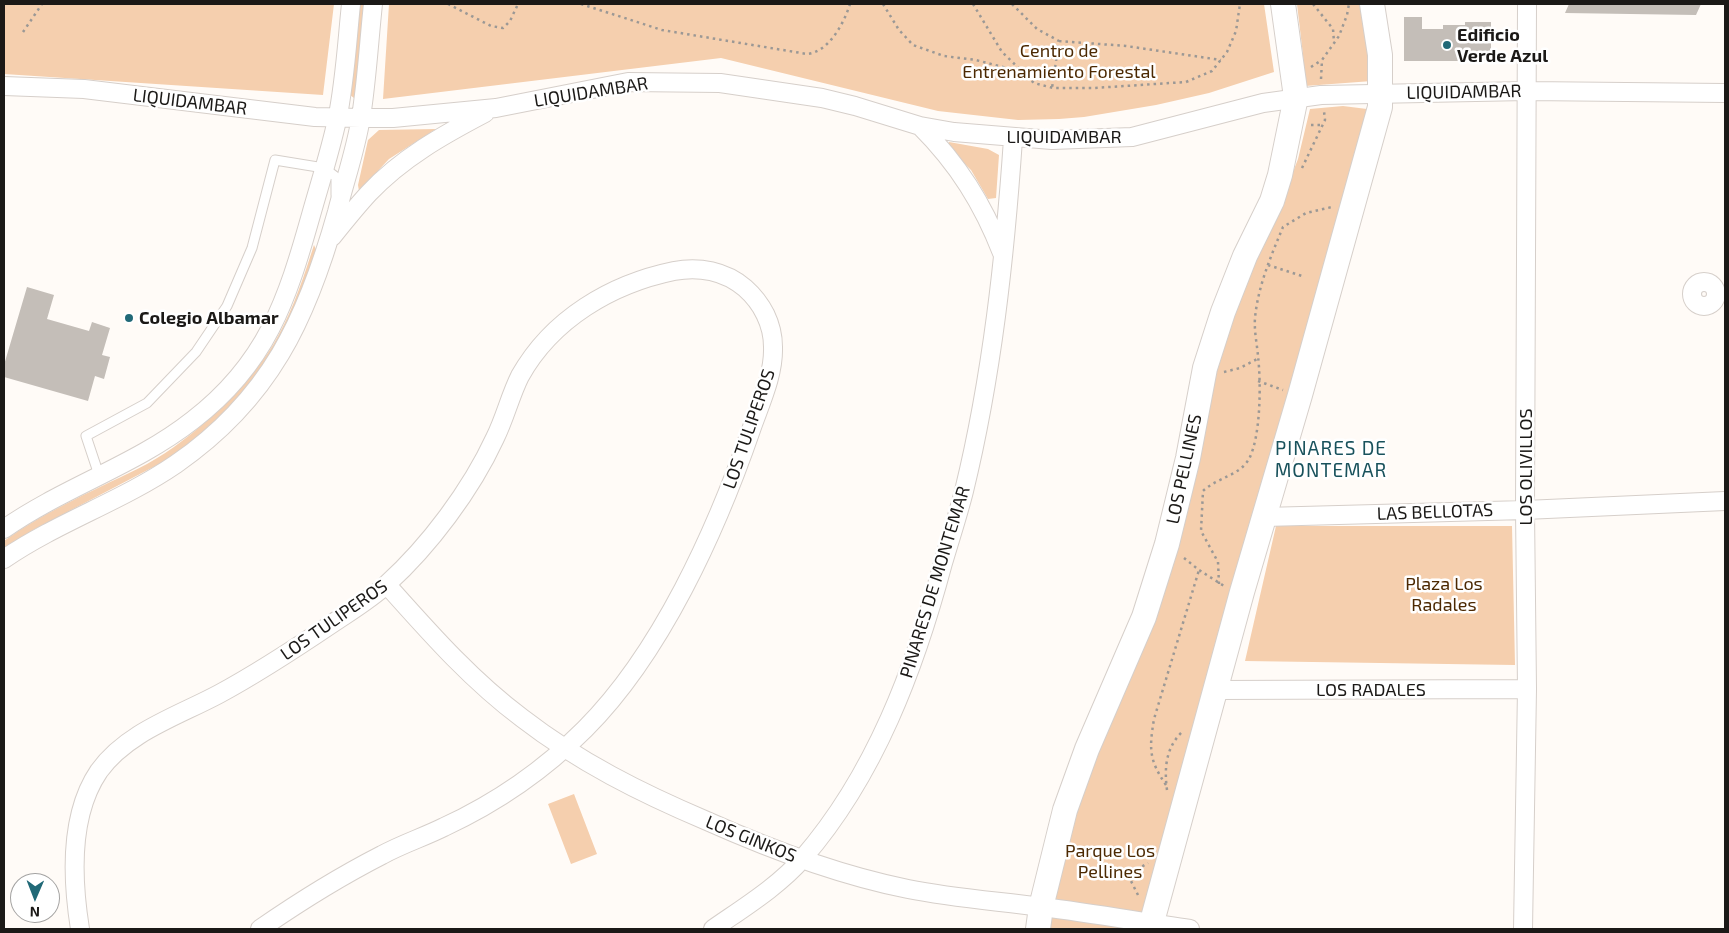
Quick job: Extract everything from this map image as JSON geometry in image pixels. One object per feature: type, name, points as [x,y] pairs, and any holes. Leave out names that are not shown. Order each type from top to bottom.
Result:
[{"type":"main road","name":"LOS PELLINES","points":[[1040,918],[1065,810],[1088,749],[1144,617],[1167,544],[1188,458],[1205,368],[1223,312],[1245,256],[1275,192],[1285,156],[1296,97],[1283,4]]},
{"type":"main road","points":[[1151,926],[1242,592],[1300,395],[1380,108],[1380,55],[1372,4]]},
{"type":"street","points":[[4,529],[181,429],[211,405],[243,371],[270,330],[291,284],[338,118],[351,4]]},
{"type":"street","points":[[4,559],[72,518],[150,480],[197,449],[219,430],[258,389],[288,344],[310,296],[329,241],[356,145],[361,118],[373,4]]},
{"type":"street","name":"LOS OLIVILLOS","points":[[1523,929],[1527,689],[1525,510],[1527,4]]},
{"type":"street","name":"LIQUIDAMBAR","points":[[4,86],[84,89],[338,118],[361,118],[399,117],[496,108],[628,82],[703,82],[754,86],[822,98],[872,110],[920,126],[1013,139],[1082,140],[1132,137],[1296,97],[1321,94],[1527,91],[1725,93]]},
{"type":"street","name":"LIQUIDAMBAR","points":[[329,241],[369,193],[405,161],[447,132],[496,108]]},
{"type":"street","name":"PINARES DE MONTEMAR","points":[[920,126],[965,178],[989,220],[1003,256]]},
{"type":"street","name":"PINARES DE MONTEMAR","points":[[713,929],[743,908],[802,860],[845,799],[867,762],[894,709],[920,645],[966,483],[992,345],[1003,256],[1013,139]]},
{"type":"street","name":"LOS TULIPEROS","points":[[80,929],[75,899],[75,862],[80,817],[91,786],[109,759],[132,739],[222,692],[306,641],[387,585],[455,505],[496,437],[510,398],[530,361],[566,320],[613,292],[652,276],[692,268],[718,273],[731,278],[752,294],[766,316],[772,335],[773,353],[763,394],[734,478],[700,555],[651,644],[612,699],[564,749],[537,771],[487,804],[445,827],[388,852],[329,883],[260,929]]},
{"type":"street","name":"LAS BELLOTAS","points":[[1264,517],[1525,510],[1725,501]]},
{"type":"street","name":"LOS GINKOS","points":[[387,585],[422,624],[484,687],[521,718],[564,749],[640,792],[749,840],[802,860],[872,880],[1040,918],[1190,929]]},
{"type":"street","name":"LOS RADALES","points":[[1215,690],[1527,689]]},
{"type":"lane","points":[[99,474],[86,436],[147,403],[196,352],[227,306],[252,248],[275,160],[324,168],[336,178],[336,212]]},
{"type":"path","points":[[23,32],[42,4]]},
{"type":"path","points":[[448,4],[491,26],[503,28],[510,21],[518,4]]},
{"type":"path","points":[[581,4],[662,30],[807,54],[816,53],[826,45],[836,31],[850,4]]},
{"type":"path","points":[[883,4],[899,30],[912,45],[944,56],[976,60],[1024,73]]},
{"type":"path","points":[[973,4],[1002,52],[1034,82],[1052,88],[1146,86],[1186,82],[1212,71],[1227,52],[1236,31],[1240,4]]},
{"type":"path","points":[[1012,4],[1037,29],[1059,41],[1126,46],[1221,60]]},
{"type":"path","points":[[1313,4],[1333,29],[1334,44]]},
{"type":"path","points":[[1321,94],[1322,60],[1343,28],[1349,4]]},
{"type":"path","points":[[1052,88],[1059,41]]},
{"type":"path","points":[[1219,584],[1218,562],[1201,531],[1203,491],[1213,481],[1241,469],[1249,458],[1257,435],[1259,358],[1255,319],[1268,265],[1283,227],[1306,213],[1330,207],[1353,205]]},
{"type":"path","points":[[1245,256],[1305,277]]},
{"type":"path","points":[[1205,368],[1227,373],[1259,358]]},
{"type":"path","points":[[1258,381],[1300,395]]},
{"type":"path","points":[[1167,544],[1219,584],[1242,592]]},
{"type":"path","points":[[1167,787],[1155,769],[1150,755],[1150,739],[1154,719],[1199,570]]},
{"type":"green space","points":[[4,4],[334,4],[323,95],[4,74]]},
{"type":"green space","points":[[360,4],[365,4],[356,96],[354,98],[350,95]]},
{"type":"green space","name":"Centro de Entrenamiento Forestal","points":[[389,4],[1264,4],[1274,72],[1209,93],[1156,105],[1084,117],[1059,119],[1018,120],[938,111],[721,58],[383,99]]},
{"type":"green space","points":[[1297,4],[1362,4],[1372,81],[1305,86]]},
{"type":"green space","name":"Parque Los Pellines","points":[[1343,106],[1367,109],[1141,929],[1047,929],[1065,844],[1232,315],[1279,208],[1298,159],[1310,109]]},
{"type":"green space","points":[[436,129],[389,159],[359,191],[358,185],[368,140],[379,130]]},
{"type":"green space","points":[[949,142],[988,149],[999,155],[996,198],[988,199],[971,170],[947,147]]},
{"type":"green space","points":[[314,245],[318,254],[285,339],[236,402],[182,452],[33,530],[4,549],[4,541],[38,519],[165,453],[202,425],[220,408],[254,372],[278,336],[294,303]]},
{"type":"green space","name":"Plaza Los Radales","points":[[1276,526],[1512,526],[1515,665],[1245,661]]},
{"type":"green space","points":[[574,794],[597,854],[571,864],[548,804]]},
{"type":"building","points":[[1569,4],[1701,4],[1696,15],[1565,13]]},
{"type":"building","name":"Edificio Verde Azul","points":[[1404,17],[1422,17],[1422,29],[1443,29],[1443,25],[1465,25],[1465,22],[1491,22],[1491,61],[1404,61]]},
{"type":"building","points":[[27,287],[54,295],[47,319],[89,331],[92,322],[110,328],[102,355],[110,357],[104,379],[95,376],[88,401],[4,377],[4,365]]},
{"type":"place","name":"Edificio Verde Azul","points":[[1447,45]]},
{"type":"place","name":"Colegio Albamar","points":[[129,318]]},
{"type":"district","name":"PINARES DE MONTEMAR","points":[[1331,460]]}]
